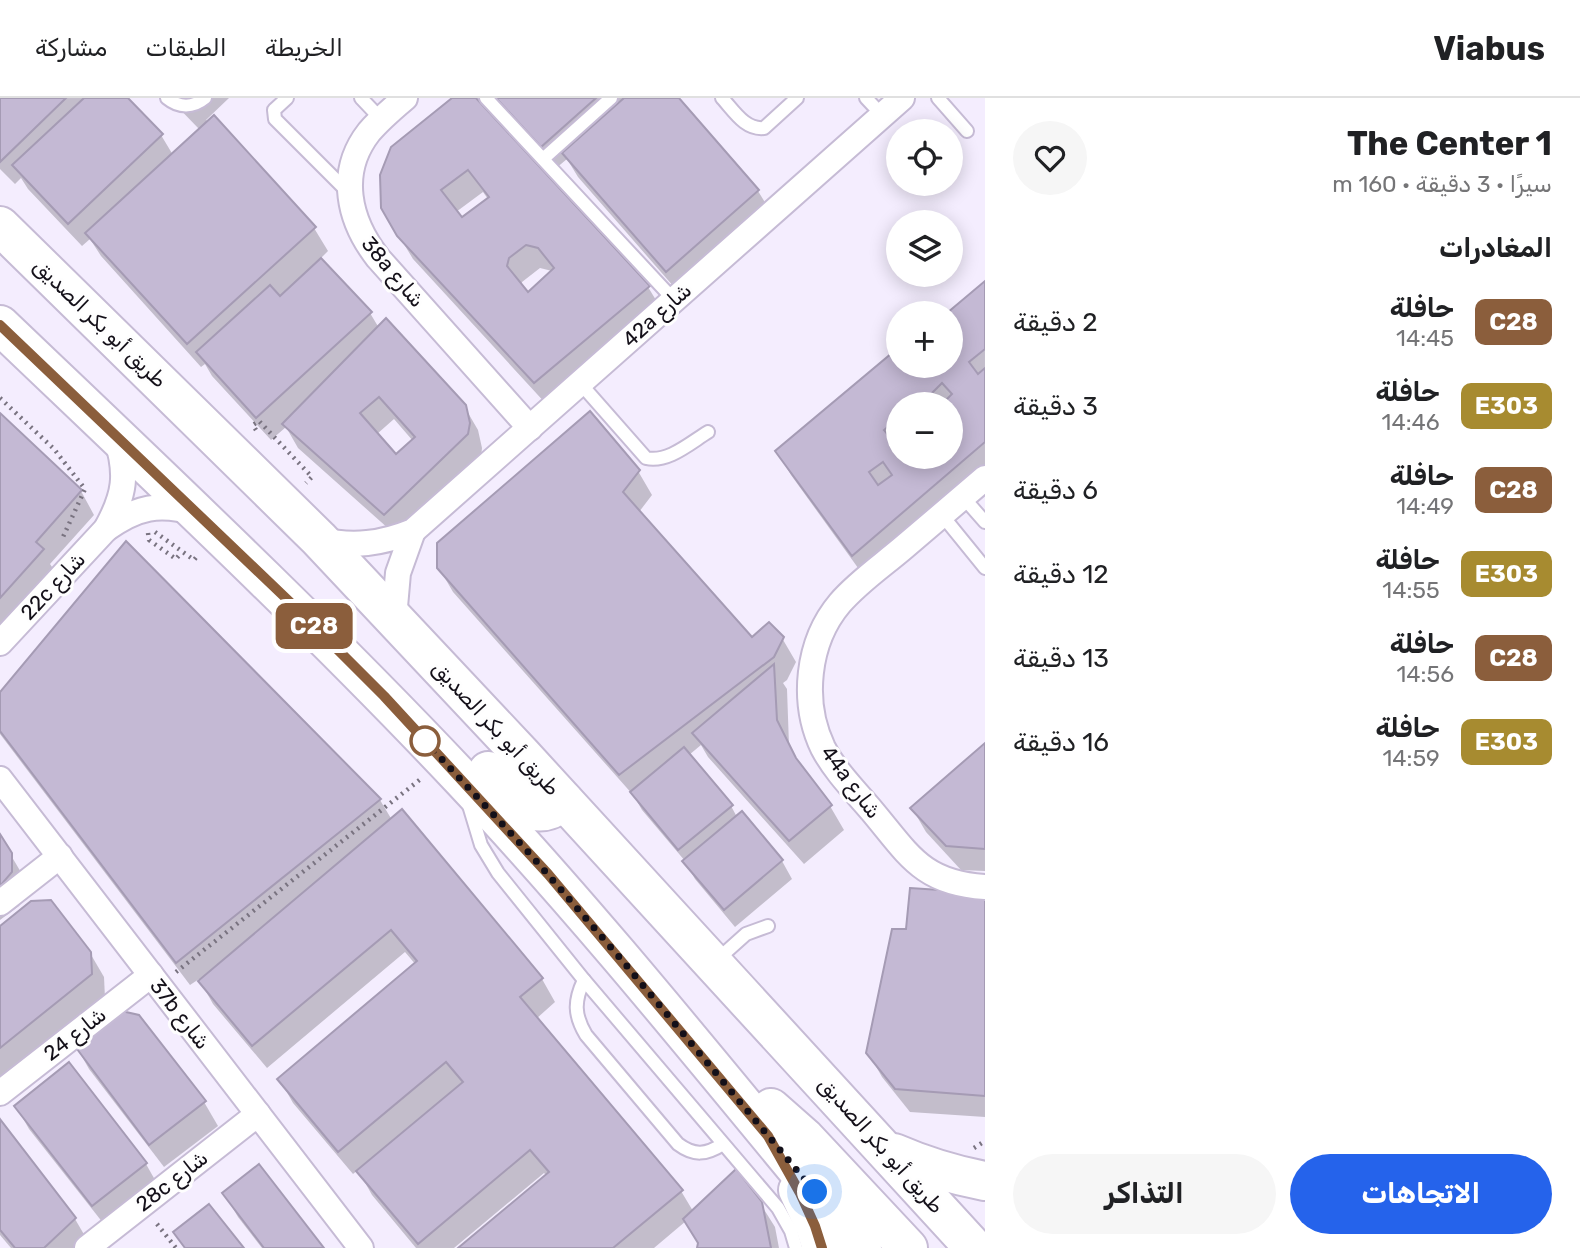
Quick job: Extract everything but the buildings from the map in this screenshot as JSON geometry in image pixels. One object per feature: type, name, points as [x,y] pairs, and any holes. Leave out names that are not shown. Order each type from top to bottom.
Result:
[{"type":"main road","name":"طريق أبو بكر الصديق","points":[[0,226],[319,539],[564,801],[974,1248]]},
{"type":"main road","points":[[0,325],[116,436],[194,531],[292,604],[384,696],[564,893],[862,1248]]},
{"type":"main road","points":[[384,696],[416,706],[446,725],[522,806],[537,812],[547,811],[564,801]]},
{"type":"main road","points":[[693,1045],[750,1090],[804,1138],[908,1248]]},
{"type":"main road","points":[[768,1136],[800,1193],[822,1248]]},
{"type":"main road","points":[[884,1148],[920,1165],[985,1181]]},
{"type":"street","name":"38a شارع","points":[[405,98],[367,135],[357,153],[351,173],[350,194],[354,218],[363,239],[530,428]]},
{"type":"street","name":"42a شارع","points":[[319,539],[367,545],[413,531],[674,300],[874,107],[901,98]]},
{"type":"street","name":"22c شارع","points":[[106,529],[118,508],[124,484],[123,460],[116,436]]},
{"type":"street","name":"44a شارع","points":[[985,478],[840,603],[823,629],[813,658],[809,689],[823,748],[840,774],[920,866],[934,877],[951,883],[985,887]]},
{"type":"street","name":"22c شارع","points":[[0,643],[106,529],[126,515],[150,507],[175,507],[194,531]]},
{"type":"street","name":"42a شارع","points":[[394,618],[398,573],[413,531]]},
{"type":"street","name":"37b شارع","points":[[0,779],[361,1248]]},
{"type":"street","points":[[0,903],[60,856]]},
{"type":"street","name":"شارع 24","points":[[0,1093],[155,981]]},
{"type":"street","name":"28c شارع","points":[[87,1248],[258,1114]]},
{"type":"lane","points":[[167,98],[174,104],[186,106],[205,98]]},
{"type":"lane","points":[[287,98],[274,110],[275,120],[350,194]]},
{"type":"lane","points":[[361,98],[381,119]]},
{"type":"lane","points":[[486,98],[674,300]]},
{"type":"lane","points":[[543,159],[611,98]]},
{"type":"lane","points":[[722,98],[745,122],[757,129],[764,128],[797,98]]},
{"type":"lane","points":[[938,98],[967,131]]},
{"type":"lane","points":[[580,383],[646,458],[664,458],[708,432]]},
{"type":"lane","points":[[964,497],[985,522]]},
{"type":"lane","points":[[942,515],[985,568]]},
{"type":"lane","points":[[454,771],[481,845],[498,873],[584,980],[778,1208],[791,1231],[796,1248]]},
{"type":"lane","points":[[714,964],[746,934],[768,926]]},
{"type":"lane","points":[[584,980],[576,1008],[586,1035],[678,1144],[687,1151],[699,1154],[711,1152],[723,1144]]},
{"type":"path","points":[[0,398],[54,449],[85,489],[59,546]]},
{"type":"path","points":[[265,440],[254,428],[257,421],[262,422],[312,477],[303,486]]},
{"type":"path","points":[[181,553],[176,559],[149,540],[148,532],[154,531],[194,560],[198,554],[194,531]]},
{"type":"path","points":[[155,981],[454,771]]},
{"type":"path","points":[[143,1204],[176,1248]]},
{"type":"bus line","name":"C28","points":[[0,325],[292,604],[384,696],[548,874],[768,1136],[800,1193],[822,1248]]},
{"type":"route","points":[[425,741],[531,855],[621,959],[815,1192]]}]
